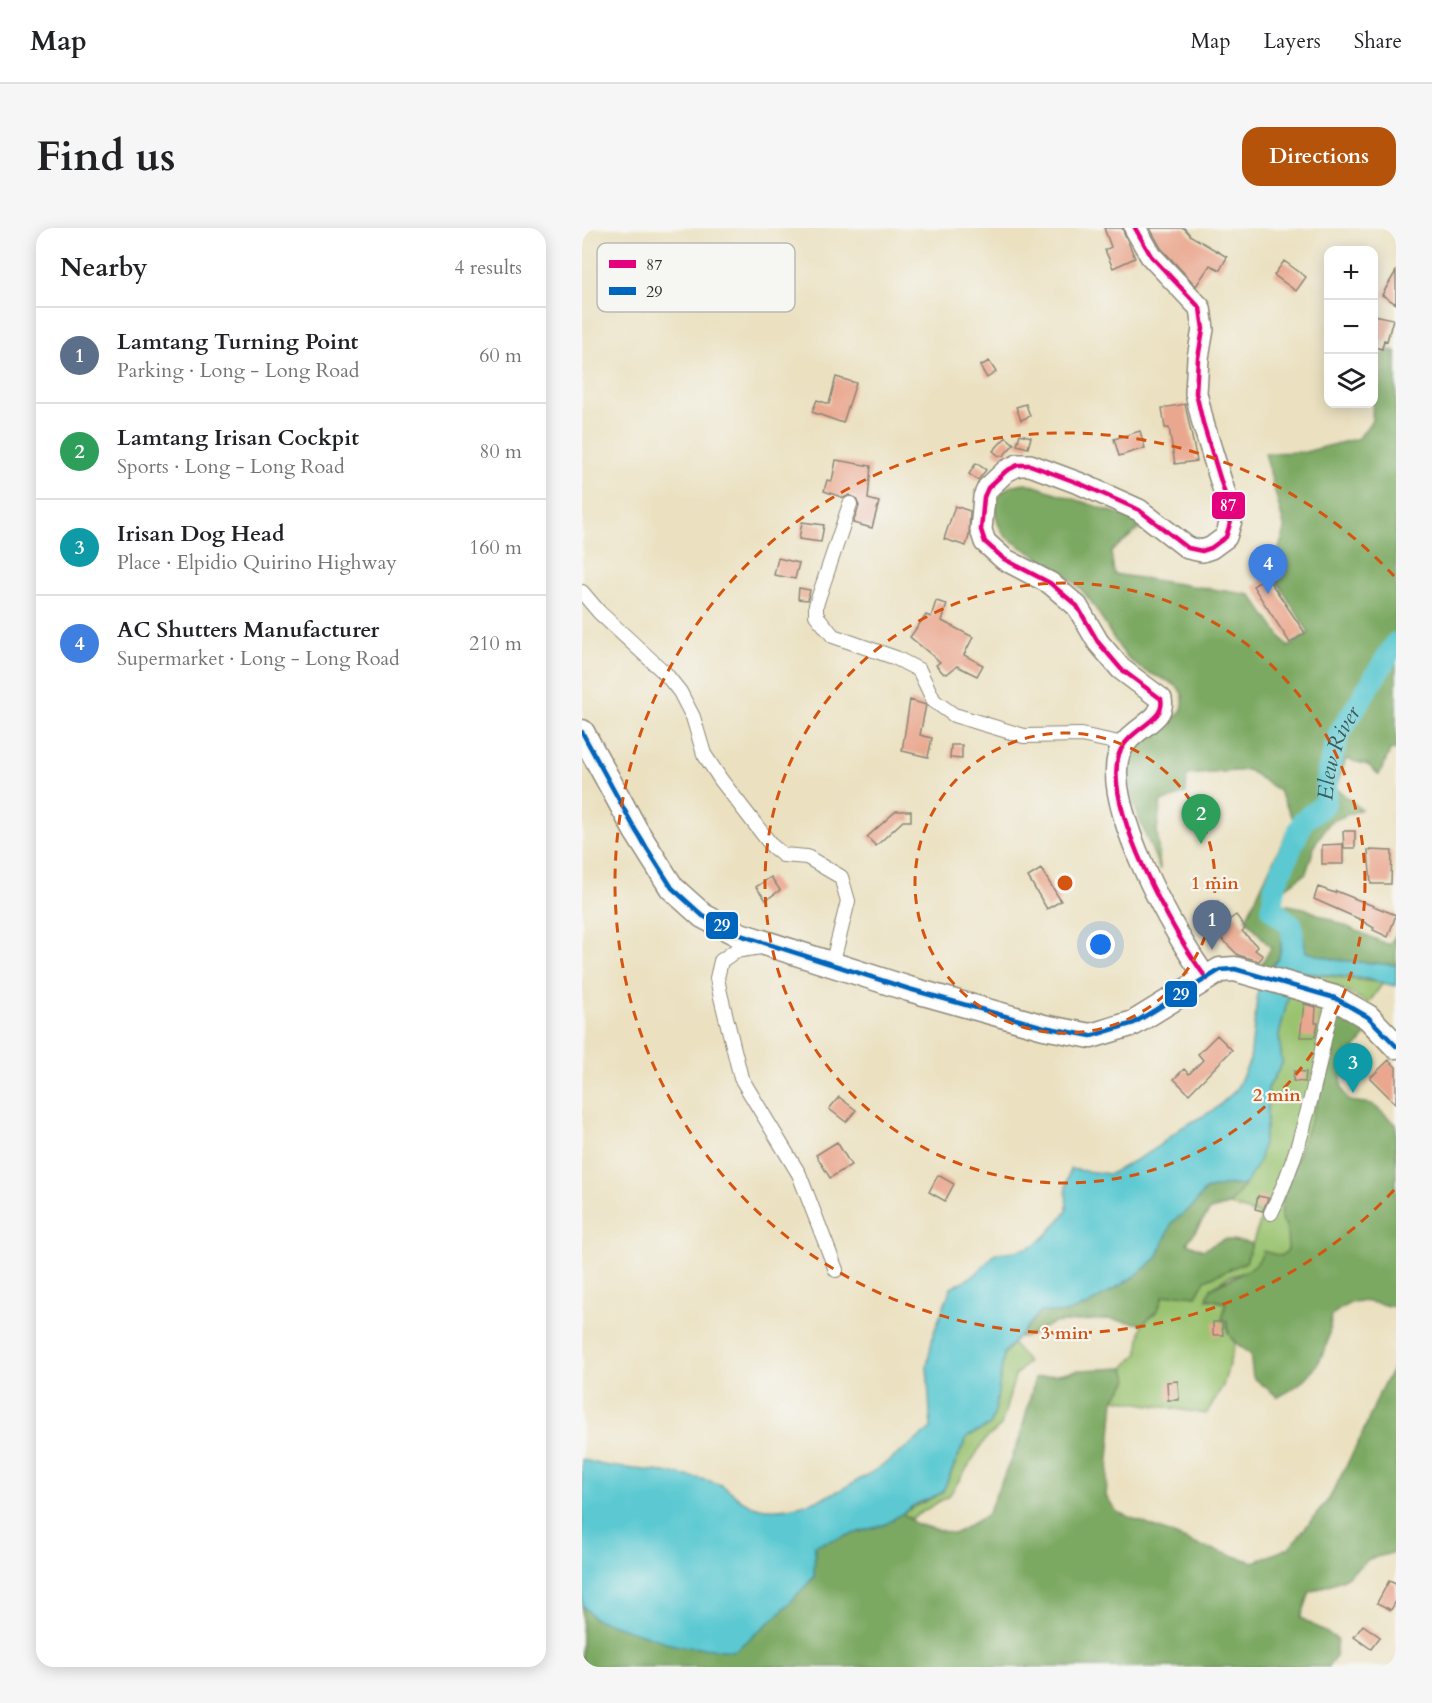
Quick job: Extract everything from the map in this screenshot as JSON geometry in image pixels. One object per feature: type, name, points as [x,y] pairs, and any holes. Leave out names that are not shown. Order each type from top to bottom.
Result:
[{"type":"highway","points":[[582,732],[636,831],[672,888],[703,916],[718,925],[832,965],[1018,1020],[1091,1036],[1134,1023],[1220,970],[1235,969],[1335,998],[1368,1017],[1396,1046]]},
{"type":"main road","points":[[1136,228],[1151,256],[1200,308],[1203,329],[1197,358],[1196,393],[1232,517],[1226,537],[1211,548],[1202,550],[1188,548],[1139,510],[1081,484],[1030,465],[1018,465],[1006,471],[988,488],[984,497],[981,530],[985,542],[1004,559],[1050,583],[1077,606],[1098,642],[1120,669],[1161,699],[1162,705],[1157,717],[1132,732],[1124,744],[1117,765],[1120,799],[1135,846],[1173,930],[1207,979]]},
{"type":"street","points":[[850,504],[816,605],[816,615],[833,636],[896,658],[919,670],[934,701],[954,715],[1024,736],[1081,735],[1124,744]]},
{"type":"street","points":[[582,592],[599,612],[665,673],[680,692],[693,717],[704,754],[772,846],[783,855],[807,857],[841,878],[848,900],[832,965]]},
{"type":"street","points":[[776,946],[746,948],[727,956],[718,968],[720,993],[741,1078],[799,1174],[836,1270]]},
{"type":"street","points":[[1271,1213],[1293,1163],[1316,1076],[1325,1027],[1335,998]]},
{"type":"green space","points":[[1390,350],[1396,352],[1396,751],[1391,749],[1379,775],[1368,765],[1346,759],[1336,788],[1361,809],[1330,822],[1316,842],[1306,873],[1285,888],[1279,900],[1282,904],[1304,908],[1389,945],[1396,935],[1396,965],[1336,960],[1306,952],[1303,934],[1283,935],[1279,958],[1269,970],[1259,968],[1271,948],[1246,919],[1293,819],[1279,791],[1248,770],[1187,775],[1186,793],[1161,802],[1157,830],[1160,870],[1138,816],[1130,774],[1134,757],[1147,737],[1180,713],[1183,704],[1181,692],[1172,683],[1140,668],[1124,654],[1089,599],[1071,580],[1006,537],[997,519],[997,502],[1006,489],[1026,483],[1131,518],[1142,526],[1111,552],[1114,574],[1251,595],[1288,647],[1309,633],[1271,572],[1285,530],[1265,453],[1305,452],[1359,438],[1372,420],[1372,408],[1378,408],[1378,356]]},
{"type":"green space","points":[[1300,972],[1383,983],[1368,1004],[1351,993],[1293,977]]},
{"type":"green space","points":[[1289,991],[1334,1011],[1336,1049],[1329,1063],[1287,1227],[1288,1250],[1281,1256],[1261,1261],[1251,1270],[1228,1277],[1211,1288],[1207,1299],[1226,1303],[1227,1331],[1235,1343],[1223,1386],[1206,1414],[1114,1399],[1129,1379],[1124,1368],[1138,1353],[1142,1324],[1158,1310],[1162,1296],[1179,1294],[1196,1296],[1205,1280],[1246,1262],[1262,1216],[1229,1205],[1245,1185],[1267,1122],[1268,1088],[1282,1064],[1279,1035]]},
{"type":"green space","points":[[1334,1011],[1372,1029],[1346,1063],[1342,1072],[1343,1092],[1349,1101],[1372,1104],[1396,1124],[1396,1307],[1362,1301],[1348,1304],[1340,1309],[1331,1316],[1330,1330],[1323,1354],[1310,1374],[1301,1383],[1278,1397],[1253,1377],[1250,1354],[1230,1336],[1227,1321],[1222,1320],[1226,1303],[1207,1298],[1211,1288],[1242,1274],[1255,1265],[1263,1251],[1281,1256],[1288,1250],[1287,1227],[1281,1220],[1283,1197],[1336,1049],[1327,1044]]},
{"type":"green space","points":[[1227,1185],[1245,1185],[1229,1205],[1210,1210],[1187,1243],[1203,1250],[1224,1239],[1252,1243],[1246,1262],[1205,1280],[1196,1296],[1179,1294],[1163,1296],[1158,1310],[1142,1324],[1108,1319],[1053,1323],[1027,1337],[1019,1337],[1040,1312],[1065,1313],[1088,1305],[1135,1276],[1157,1258],[1172,1222],[1192,1207],[1205,1190]]},
{"type":"green space","points":[[1013,1344],[1028,1362],[1015,1376],[1001,1426],[985,1440],[949,1496],[910,1519],[902,1513],[942,1493],[967,1437],[990,1425],[995,1411],[1004,1353]]},
{"type":"green space","points":[[1396,1363],[1396,1552],[1369,1559],[1344,1579],[1310,1592],[1301,1618],[1337,1639],[1335,1658],[1328,1667],[582,1667],[582,1605],[595,1619],[734,1651],[776,1617],[814,1577],[815,1545],[886,1524],[902,1513],[916,1524],[954,1534],[987,1515],[1020,1438],[1035,1378],[1080,1370],[1124,1368],[1129,1379],[1114,1399],[1106,1496],[1117,1512],[1198,1545],[1254,1562],[1289,1548],[1329,1499],[1361,1437],[1382,1387]]},
{"type":"water","points":[[1303,934],[1306,952],[1336,960],[1396,965],[1396,986],[1366,979],[1300,972],[1293,977],[1279,1035],[1282,1064],[1268,1088],[1267,1122],[1260,1159],[1245,1185],[1227,1185],[1205,1190],[1192,1207],[1172,1222],[1157,1258],[1135,1276],[1088,1305],[1065,1313],[1040,1312],[1004,1353],[995,1411],[990,1425],[967,1437],[942,1493],[916,1504],[886,1524],[815,1545],[814,1577],[776,1617],[734,1651],[678,1646],[595,1619],[582,1605],[582,1459],[604,1465],[665,1472],[705,1480],[721,1485],[753,1506],[781,1509],[827,1496],[851,1484],[915,1442],[931,1428],[927,1366],[933,1335],[951,1288],[975,1275],[996,1253],[1021,1250],[1044,1238],[1067,1211],[1066,1186],[1070,1169],[1110,1174],[1152,1151],[1181,1128],[1214,1110],[1236,1090],[1250,1060],[1259,982],[1279,958],[1283,935]]},
{"type":"building","points":[[1104,228],[1122,228],[1135,258],[1113,268],[1105,250],[1111,247]]},
{"type":"building","points":[[1150,228],[1184,228],[1191,236],[1227,257],[1220,270],[1210,265],[1196,286],[1161,248]]},
{"type":"building","points":[[1284,261],[1306,277],[1296,291],[1274,275]]},
{"type":"building","points":[[1396,271],[1396,304],[1382,295]]},
{"type":"building","points":[[1378,316],[1393,319],[1387,341],[1384,340],[1382,349],[1378,348]]},
{"type":"building","points":[[989,361],[996,372],[987,378],[980,366]]},
{"type":"building","points":[[836,377],[856,383],[843,423],[812,412],[817,400],[829,404]]},
{"type":"building","points":[[1026,404],[1030,416],[1021,420],[1016,407]]},
{"type":"building","points":[[1185,404],[1197,461],[1175,464],[1169,428],[1165,428],[1162,408]]},
{"type":"building","points":[[1140,431],[1145,448],[1119,456],[1114,439]]},
{"type":"building","points":[[1020,434],[1031,437],[1028,448],[1017,445]]},
{"type":"building","points":[[1006,437],[1014,444],[1003,456],[999,456],[993,451]]},
{"type":"building","points":[[836,460],[871,466],[868,499],[879,502],[872,528],[853,523],[859,506],[856,498],[849,495],[844,498],[824,491],[827,480],[832,481]]},
{"type":"building","points":[[976,463],[986,470],[978,480],[969,474]]},
{"type":"building","points":[[955,506],[970,511],[969,536],[966,546],[944,539]]},
{"type":"building","points":[[802,522],[824,525],[821,542],[799,539]]},
{"type":"building","points":[[778,558],[799,563],[795,579],[774,575]]},
{"type":"building","points":[[1267,577],[1305,633],[1290,643],[1253,586]]},
{"type":"building","points":[[799,588],[810,590],[808,600],[798,599]]},
{"type":"building","points":[[936,601],[947,604],[942,621],[973,637],[964,655],[983,665],[977,676],[957,666],[947,674],[943,673],[936,665],[940,662],[910,637],[926,615],[931,617]]},
{"type":"building","points":[[910,700],[926,705],[920,735],[932,738],[928,757],[902,751]]},
{"type":"building","points":[[951,745],[962,745],[962,759],[950,758]]},
{"type":"building","points":[[896,811],[911,811],[911,821],[903,821],[876,846],[867,837]]},
{"type":"building","points":[[1343,831],[1355,831],[1355,848],[1344,848]]},
{"type":"building","points":[[1343,844],[1343,864],[1322,864],[1322,845]]},
{"type":"building","points":[[1368,850],[1392,851],[1391,884],[1371,884]]},
{"type":"building","points":[[1041,869],[1061,901],[1047,909],[1028,877]]},
{"type":"building","points":[[771,877],[780,890],[766,900],[756,887]]},
{"type":"building","points":[[1318,887],[1335,893],[1336,891],[1396,915],[1388,937],[1373,930],[1374,928],[1359,919],[1314,899]]},
{"type":"building","points":[[1218,901],[1229,920],[1236,915],[1246,928],[1242,931],[1258,947],[1255,950],[1263,956],[1259,961],[1238,955],[1220,937],[1205,911]]},
{"type":"building","points":[[1304,1004],[1316,1007],[1315,1023],[1318,1023],[1315,1037],[1300,1037]]},
{"type":"building","points":[[1217,1035],[1232,1050],[1189,1094],[1174,1079],[1184,1069],[1189,1074],[1203,1060],[1198,1054]]},
{"type":"building","points":[[1389,1060],[1396,1067],[1396,1104],[1370,1078]]},
{"type":"building","points":[[1294,1071],[1306,1072],[1305,1082],[1293,1081]]},
{"type":"building","points":[[839,1097],[856,1110],[846,1122],[829,1109]]},
{"type":"building","points":[[837,1142],[851,1165],[830,1178],[816,1155]]},
{"type":"building","points":[[938,1175],[954,1184],[945,1201],[929,1192]]},
{"type":"building","points":[[1258,1196],[1268,1198],[1263,1211],[1255,1209]]},
{"type":"building","points":[[1213,1322],[1222,1322],[1223,1335],[1213,1335]]},
{"type":"building","points":[[1178,1381],[1179,1400],[1168,1400],[1167,1382]]},
{"type":"building","points":[[1389,1581],[1396,1584],[1396,1601],[1391,1610],[1377,1603]]},
{"type":"building","points":[[1363,1625],[1380,1637],[1371,1649],[1354,1637]]},
{"type":"waterway","name":"Elew River","points":[[1294,959],[1292,926],[1272,909],[1275,885],[1303,821],[1325,804],[1328,772],[1339,734],[1396,643]]},
{"type":"transit line","name":"87","points":[[1135,228],[1151,256],[1200,308],[1203,329],[1198,358],[1196,393],[1232,517],[1226,537],[1211,548],[1202,551],[1188,548],[1139,510],[1081,484],[1030,465],[1018,465],[1006,471],[988,488],[984,497],[981,530],[985,542],[1004,559],[1050,583],[1077,606],[1098,642],[1121,669],[1161,699],[1158,714],[1130,737],[1119,754],[1117,777],[1121,805],[1131,837],[1161,903],[1177,933],[1207,979]]},
{"type":"transit line","name":"29","points":[[582,732],[636,831],[672,888],[703,916],[740,935],[909,989],[1044,1027],[1091,1036],[1134,1023],[1220,970],[1235,969],[1335,998],[1368,1017],[1396,1046]]},
{"type":"place","name":"AC Shutters Manufacturer","points":[[1268,594]]},
{"type":"place","name":"Lamtang Irisan Cockpit","points":[[1201,844]]},
{"type":"place","name":"Lamtang Turning Point","points":[[1212,950]]},
{"type":"place","name":"Irisan Dog Head","points":[[1353,1093]]}]
